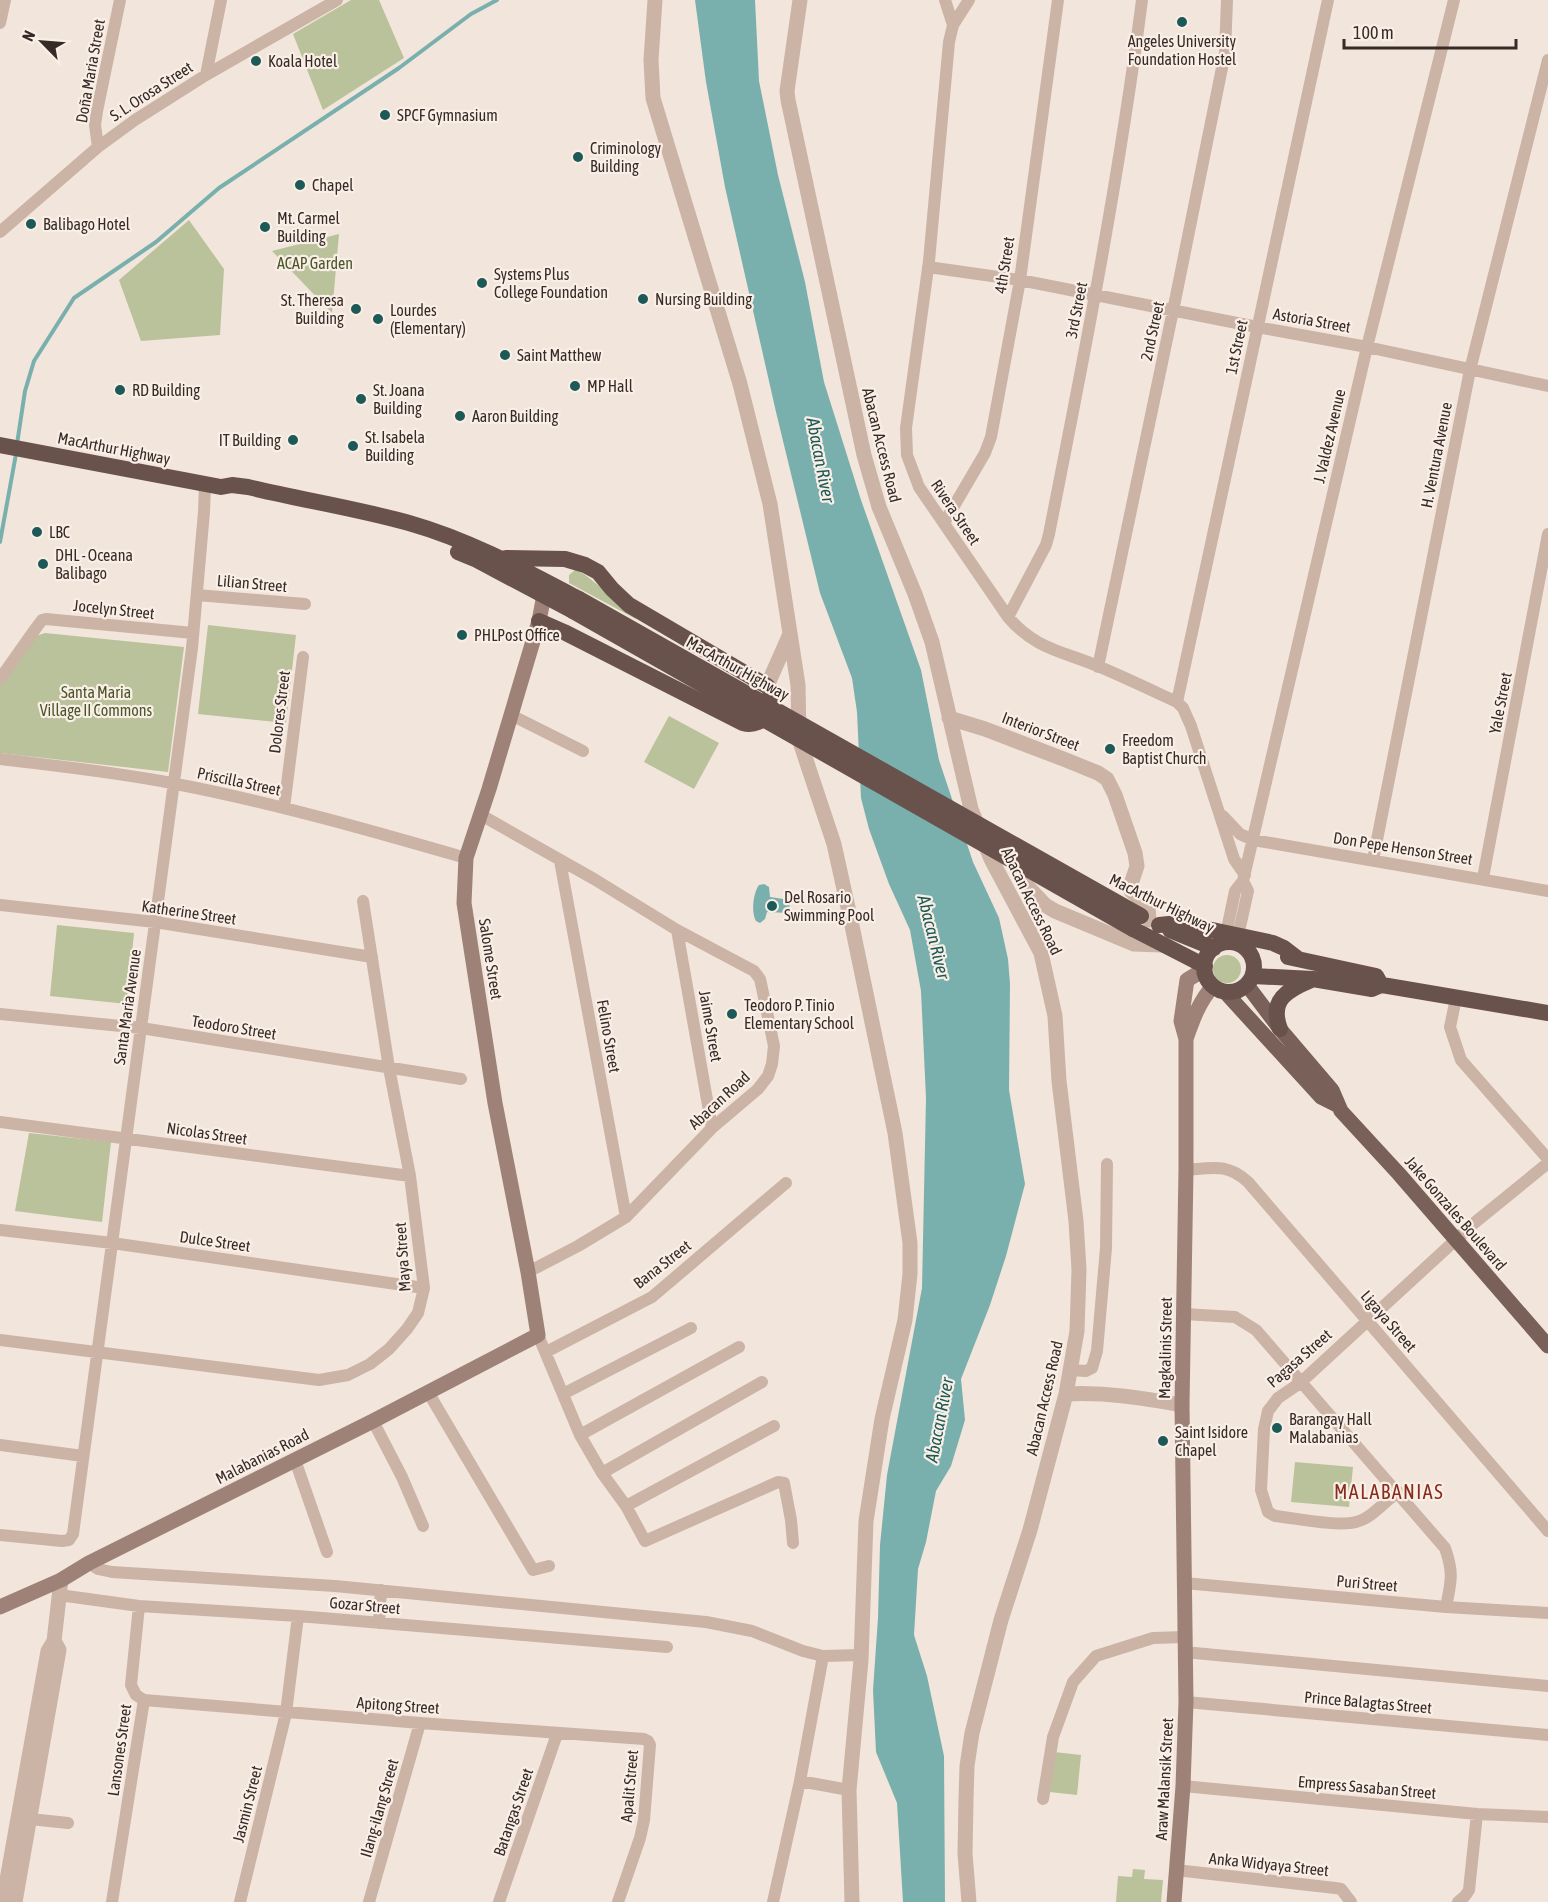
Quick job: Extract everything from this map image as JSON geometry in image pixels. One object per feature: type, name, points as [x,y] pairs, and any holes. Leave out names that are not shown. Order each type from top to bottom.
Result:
[{"type":"highway","name":"MacArthur Highway","points":[[0,445],[213,486],[232,484],[377,514],[448,536],[502,558],[573,601],[1146,923],[1214,948]]},
{"type":"highway","name":"MacArthur Highway","points":[[213,486],[230,495],[364,521],[408,533],[475,559],[544,595],[573,601]]},
{"type":"highway","points":[[502,558],[565,559],[585,565],[598,572],[612,589],[637,610],[767,686],[774,700],[768,714],[759,723],[749,724],[736,720],[539,621]]},
{"type":"highway","points":[[573,601],[562,578],[564,569],[570,564],[585,565]]},
{"type":"highway","points":[[544,595],[548,612],[555,624],[564,632]]},
{"type":"highway","name":"MacArthur Highway","points":[[1146,923],[1161,945],[1205,968]]},
{"type":"highway","points":[[1146,923],[1179,923],[1297,958],[1376,976],[1382,985]]},
{"type":"highway","points":[[1236,940],[1239,945],[1226,943],[1214,948],[1206,960],[1206,975],[1219,989],[1236,991],[1250,980],[1313,979],[1372,989],[1382,985],[1548,1013]]},
{"type":"highway","points":[[1236,940],[1253,961],[1250,980]]},
{"type":"highway","points":[[1280,1029],[1277,1014],[1280,1001],[1293,988],[1313,979]]},
{"type":"main road","name":"Salome Street","points":[[538,1335],[495,1103],[464,903],[466,858],[539,621],[544,595]]},
{"type":"main road","name":"Magkalinis Street","points":[[1184,1649],[1182,1404],[1186,1039],[1181,1021],[1187,980],[1205,968]]},
{"type":"main road","name":"Jake Gonzales Boulevard","points":[[1250,980],[1280,1029],[1332,1090],[1337,1105]]},
{"type":"main road","name":"Jake Gonzales Boulevard","points":[[1219,989],[1321,1097],[1337,1105],[1548,1346]]},
{"type":"main road","name":"Magkalinis Street","points":[[1186,1039],[1203,997],[1219,989]]},
{"type":"main road","name":"Malabanias Road","points":[[0,1607],[62,1580],[89,1563],[373,1421],[538,1335]]},
{"type":"main road","name":"Araw Malansik Street","points":[[1174,1902],[1183,1786],[1186,1702],[1184,1649]]},
{"type":"street","points":[[0,23],[5,0]]},
{"type":"street","name":"Doña Maria Street","points":[[98,147],[97,111],[120,0]]},
{"type":"street","points":[[206,75],[221,0]]},
{"type":"street","name":"S. L. Orosa Street","points":[[0,232],[98,147],[135,120],[323,5],[337,0]]},
{"type":"street","points":[[655,0],[650,81],[652,98],[696,238],[771,504],[800,699],[798,729],[802,750],[834,844],[877,1038],[895,1133],[911,1259],[905,1320],[882,1419],[867,1504],[861,1655],[849,1790],[852,1902]]},
{"type":"street","name":"Abacan Access Road","points":[[800,0],[787,90],[864,455],[879,507],[932,642],[971,809],[991,859],[1041,953],[1055,1016],[1058,1070],[1070,1163],[1079,1270],[1077,1331],[1066,1394],[1030,1530],[1001,1620],[972,1733],[967,1766],[965,1854],[969,1902]]},
{"type":"street","points":[[945,0],[952,25]]},
{"type":"street","name":"Rivera Street","points":[[969,0],[952,25],[949,42],[928,267],[906,428],[909,463],[919,487],[1008,617],[1022,633],[1039,644],[1177,702]]},
{"type":"street","name":"4th Street","points":[[944,523],[988,445],[1020,280],[1058,0]]},
{"type":"street","name":"3rd Street","points":[[1008,617],[1046,545],[1049,534],[1095,296],[1142,0]]},
{"type":"street","name":"2nd Street","points":[[1098,667],[1225,53],[1227,0]]},
{"type":"street","name":"1st Street","points":[[1177,702],[1328,0]]},
{"type":"street","name":"J. Valdez Avenue","points":[[1236,940],[1248,891],[1244,878],[1367,347],[1454,0]]},
{"type":"street","name":"H. Ventura Avenue","points":[[1373,860],[1470,370],[1548,60]]},
{"type":"street","name":"Astoria Street","points":[[928,267],[1020,280],[1367,347],[1548,386]]},
{"type":"street","name":"Santa Maria Avenue","points":[[0,1535],[62,1541],[69,1540],[73,1534],[213,486]]},
{"type":"street","name":"Yale Street","points":[[1483,878],[1548,538]]},
{"type":"street","name":"Lilian Street","points":[[197,595],[305,604]]},
{"type":"street","name":"Jocelyn Street","points":[[0,679],[42,620],[193,633]]},
{"type":"street","points":[[767,686],[790,634]]},
{"type":"street","name":"Dolores Street","points":[[284,808],[303,657]]},
{"type":"street","points":[[1177,702],[1191,726],[1222,816],[1234,859],[1244,878]]},
{"type":"street","points":[[511,715],[583,751]]},
{"type":"street","name":"Interior Street","points":[[949,718],[985,729],[1066,760],[1107,779],[1115,795],[1135,853],[1137,866],[1130,887],[1131,891],[1148,906],[1146,923]]},
{"type":"street","points":[[759,723],[802,750]]},
{"type":"street","name":"Priscilla Street","points":[[0,759],[173,783],[284,808],[466,858]]},
{"type":"street","points":[[971,809],[1012,856],[1028,887],[1046,905],[1055,911],[1134,944],[1161,945]]},
{"type":"street","name":"Abacan Road","points":[[480,815],[677,930],[754,971],[760,979],[774,1046],[768,1076],[740,1106],[712,1128],[626,1217],[528,1272]]},
{"type":"street","points":[[1222,816],[1240,834],[1253,840]]},
{"type":"street","name":"Don Pepe Henson Street","points":[[1253,840],[1548,891]]},
{"type":"street","points":[[991,859],[1003,854],[1012,856]]},
{"type":"street","name":"Felino Street","points":[[560,861],[626,1217]]},
{"type":"street","name":"Maya Street","points":[[0,1340],[319,1380],[348,1376],[370,1364],[407,1329],[418,1313],[424,1288],[410,1176],[389,1068],[363,901]]},
{"type":"street","name":"Katherine Street","points":[[0,904],[155,922],[372,957]]},
{"type":"street","name":"Jaime Street","points":[[677,930],[712,1128]]},
{"type":"street","points":[[1456,998],[1450,1027],[1461,1060],[1548,1161]]},
{"type":"street","name":"Teodoro Street","points":[[0,1014],[141,1028],[461,1079]]},
{"type":"street","name":"Nicolas Street","points":[[0,1122],[410,1176]]},
{"type":"street","name":"Pagasa Street","points":[[1398,1492],[1368,1516],[1355,1523],[1275,1516],[1268,1512],[1261,1490],[1264,1429],[1268,1411],[1278,1398],[1302,1380],[1473,1224],[1548,1161]]},
{"type":"street","points":[[1070,1370],[1086,1371],[1092,1368],[1097,1351],[1106,1248],[1107,1164]]},
{"type":"street","name":"Ligaya Street","points":[[1186,1170],[1224,1168],[1237,1173],[1248,1182],[1548,1532]]},
{"type":"street","name":"Bana Street","points":[[546,1352],[652,1297],[786,1184]]},
{"type":"street","name":"Dulce Street","points":[[0,1230],[112,1243],[424,1288]]},
{"type":"street","points":[[1184,1314],[1235,1317],[1247,1323],[1302,1380],[1445,1548],[1452,1572],[1446,1607]]},
{"type":"street","points":[[563,1394],[691,1328]]},
{"type":"street","points":[[538,1335],[580,1434],[602,1473],[626,1506],[647,1541],[775,1482],[783,1482],[791,1520],[792,1543]]},
{"type":"street","points":[[580,1434],[739,1347]]},
{"type":"street","points":[[602,1473],[762,1382]]},
{"type":"street","points":[[428,1392],[533,1570],[549,1566]]},
{"type":"street","points":[[1066,1394],[1124,1395],[1182,1404]]},
{"type":"street","points":[[373,1421],[402,1477],[423,1526]]},
{"type":"street","points":[[626,1506],[774,1426]]},
{"type":"street","points":[[0,1445],[83,1456]]},
{"type":"street","points":[[295,1460],[327,1551]]},
{"type":"street","points":[[89,1563],[98,1569],[112,1572],[381,1590],[706,1622],[752,1631],[803,1651],[823,1656],[861,1655]]},
{"type":"street","points":[[15,1902],[17,1855],[30,1777],[59,1650],[54,1641],[62,1580]]},
{"type":"street","name":"Puri Street","points":[[1184,1583],[1446,1607],[1548,1613]]},
{"type":"street","points":[[379,1623],[381,1590]]},
{"type":"street","name":"Gozar Street","points":[[59,1595],[139,1606],[298,1616],[668,1647]]},
{"type":"street","name":"Lansones Street","points":[[112,1902],[144,1700],[136,1695],[132,1685],[139,1606]]},
{"type":"street","name":"Jasmin Street","points":[[240,1902],[286,1713],[298,1616]]},
{"type":"street","points":[[1042,1799],[1053,1737],[1073,1682],[1096,1656],[1153,1638],[1184,1649],[1548,1686]]},
{"type":"street","points":[[773,1902],[800,1780],[823,1656]]},
{"type":"street","name":"Apitong Street","points":[[144,1700],[648,1741]]},
{"type":"street","name":"Prince Balagtas Street","points":[[1186,1702],[1548,1735]]},
{"type":"street","name":"Ilang-ilang Street","points":[[369,1902],[420,1723]]},
{"type":"street","name":"Batangas Street","points":[[499,1902],[557,1734]]},
{"type":"street","name":"Apalit Street","points":[[618,1902],[645,1820],[650,1745],[648,1741]]},
{"type":"street","points":[[3,1902],[30,1819],[30,1777]]},
{"type":"street","points":[[800,1780],[849,1790]]},
{"type":"street","name":"Empress Sasaban Street","points":[[1183,1786],[1477,1814],[1548,1817]]},
{"type":"street","points":[[1458,1902],[1469,1890],[1477,1814]]},
{"type":"street","points":[[30,1819],[68,1823]]},
{"type":"street","name":"Anka Widyaya Street","points":[[1176,1870],[1341,1889],[1351,1902]]},
{"type":"green space","points":[[351,0],[379,0],[404,58],[323,110],[293,34]]},
{"type":"green space","points":[[189,220],[224,269],[220,335],[141,341],[119,280]]},
{"type":"green space","name":"ACAP Garden","points":[[339,234],[332,313],[272,251]]},
{"type":"green space","points":[[575,570],[584,574],[632,612],[636,619],[569,583],[569,575]]},
{"type":"green space","points":[[208,625],[296,635],[286,723],[198,714]]},
{"type":"green space","name":"Santa Maria Village II Commons","points":[[45,633],[184,647],[168,772],[0,753],[0,683],[36,636]]},
{"type":"green space","points":[[669,716],[719,743],[694,789],[644,762]]},
{"type":"green space","points":[[57,925],[134,933],[127,1004],[50,996]]},
{"type":"green space","points":[[1227,955],[1237,959],[1241,969],[1237,979],[1227,983],[1217,979],[1213,969],[1217,959]]},
{"type":"green space","points":[[29,1133],[111,1142],[102,1222],[15,1211]]},
{"type":"green space","points":[[1295,1462],[1353,1467],[1349,1507],[1291,1502]]},
{"type":"green space","points":[[1054,1752],[1081,1755],[1077,1795],[1050,1792]]},
{"type":"green space","points":[[1133,1869],[1145,1870],[1144,1879],[1163,1880],[1161,1902],[1116,1902],[1118,1876],[1132,1877]]},
{"type":"water","name":"Abacan River","points":[[695,0],[755,0],[759,81],[778,175],[805,282],[824,382],[861,500],[921,670],[939,760],[973,862],[999,918],[1008,959],[1010,984],[1009,1090],[1025,1184],[990,1305],[961,1379],[965,1420],[951,1466],[936,1491],[918,1569],[914,1635],[927,1676],[944,1756],[945,1902],[903,1902],[897,1803],[876,1752],[873,1690],[880,1545],[887,1475],[922,1288],[926,1098],[921,991],[910,930],[889,884],[869,829],[861,798],[857,712],[852,678],[820,593],[776,412],[725,187],[706,82]]},
{"type":"water","name":"Del Rosario Swimming Pool","points":[[764,884],[769,887],[770,897],[790,900],[789,913],[767,912],[765,919],[760,923],[754,917],[753,903],[759,885]]},
{"type":"waterway","points":[[17,444],[25,391],[34,361],[74,298],[156,242],[219,188],[399,68],[471,14],[497,0]]},
{"type":"waterway","points":[[0,542],[16,454]]},
{"type":"place","name":"Angeles University Foundation Hostel","points":[[1182,22]]},
{"type":"place","name":"Koala Hotel","points":[[256,61]]},
{"type":"place","name":"SPCF Gymnasium","points":[[385,115]]},
{"type":"place","name":"Criminology Building","points":[[578,157]]},
{"type":"place","name":"Chapel","points":[[300,185]]},
{"type":"place","name":"Balibago Hotel","points":[[31,224]]},
{"type":"place","name":"Mt. Carmel Building","points":[[265,227]]},
{"type":"place","name":"Systems Plus College Foundation","points":[[482,283]]},
{"type":"place","name":"Nursing Building","points":[[643,299]]},
{"type":"place","name":"St. Theresa Building","points":[[356,309]]},
{"type":"place","name":"Lourdes (Elementary)","points":[[378,319]]},
{"type":"place","name":"Saint Matthew","points":[[505,355]]},
{"type":"place","name":"MP Hall","points":[[575,386]]},
{"type":"place","name":"RD Building","points":[[120,390]]},
{"type":"place","name":"St. Joana Building","points":[[361,399]]},
{"type":"place","name":"Aaron Building","points":[[460,416]]},
{"type":"place","name":"IT Building","points":[[293,440]]},
{"type":"place","name":"St. Isabela Building","points":[[353,446]]},
{"type":"place","name":"LBC","points":[[37,532]]},
{"type":"place","name":"DHL - Oceana Balibago","points":[[43,564]]},
{"type":"place","name":"PHLPost Office","points":[[462,635]]},
{"type":"place","name":"Freedom Baptist Church","points":[[1110,749]]},
{"type":"place","name":"Del Rosario Swimming Pool","points":[[772,906]]},
{"type":"place","name":"Teodoro P. Tinio Elementary School","points":[[732,1014]]},
{"type":"place","name":"Barangay Hall Malabanias","points":[[1277,1428]]},
{"type":"place","name":"Saint Isidore Chapel","points":[[1163,1441]]},
{"type":"district","name":"MALABANIAS","points":[[1389,1491]]}]
